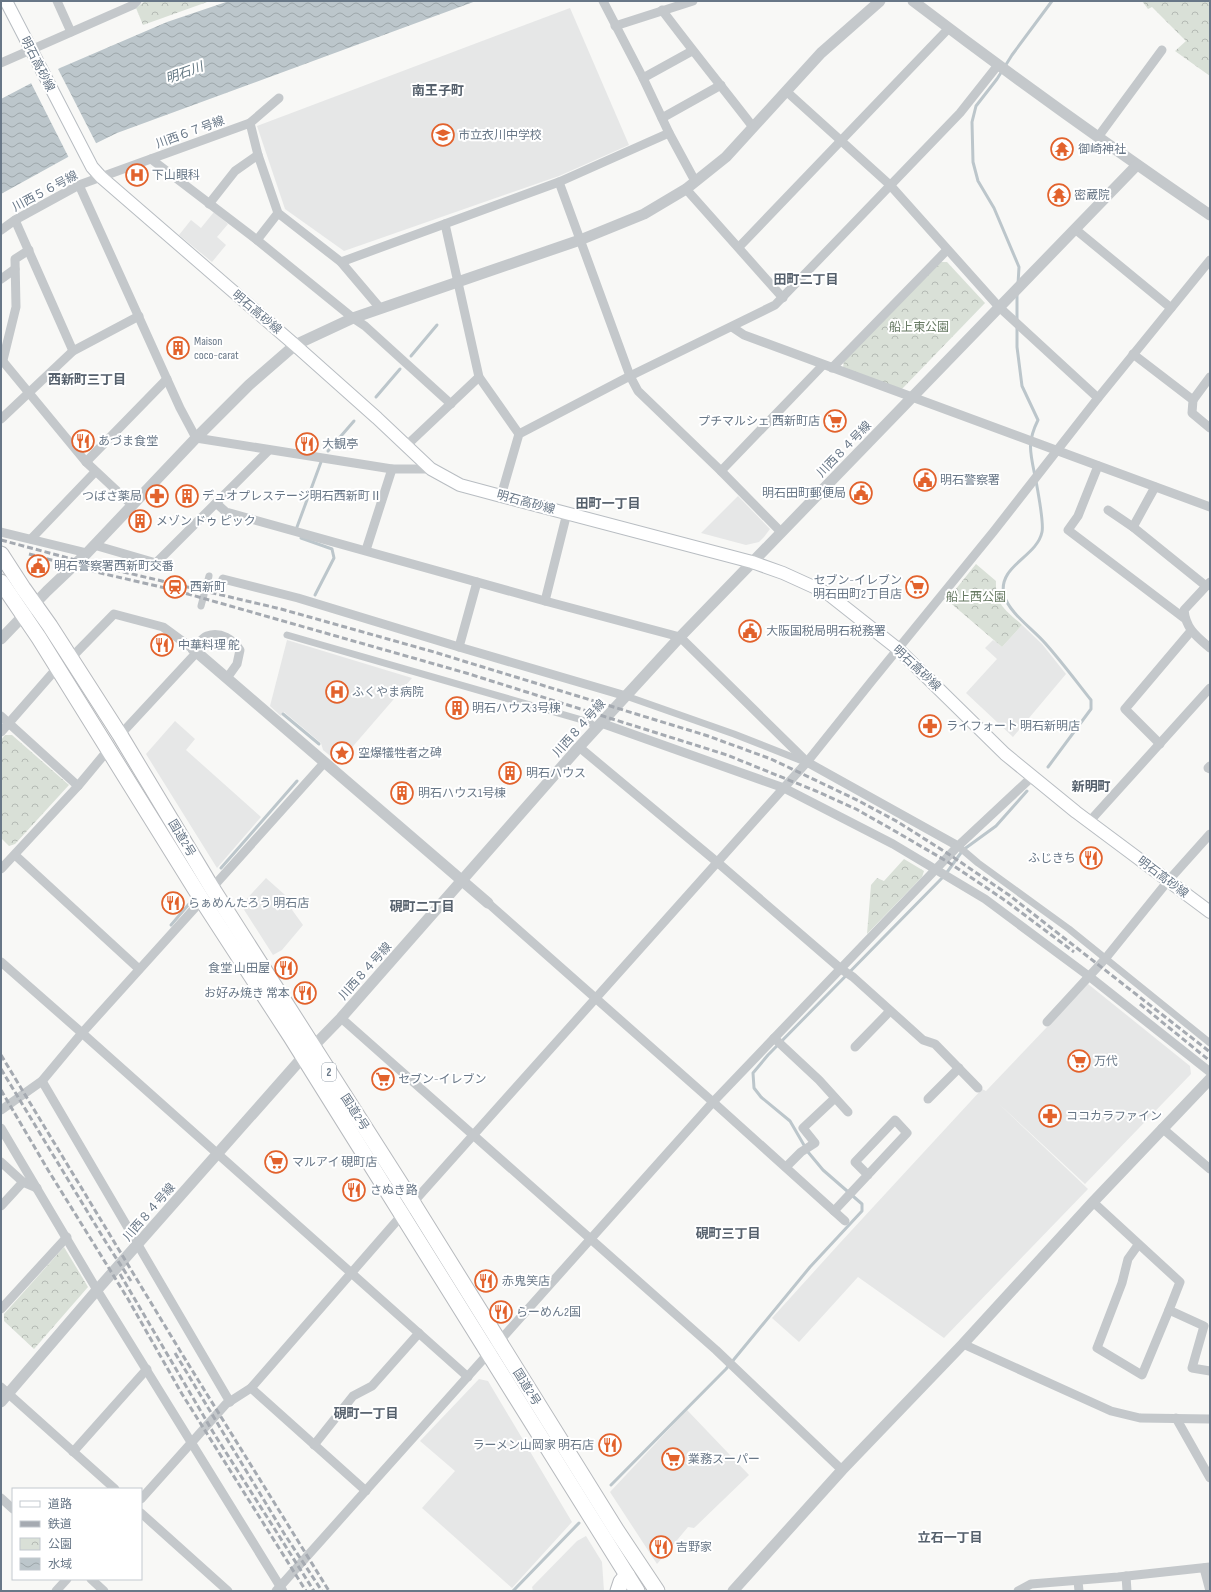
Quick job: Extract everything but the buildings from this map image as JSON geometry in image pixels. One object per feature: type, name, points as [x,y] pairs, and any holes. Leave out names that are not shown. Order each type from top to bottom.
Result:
[{"type":"highway","name":"国道2号","points":[[1,554],[23,588],[35,603],[120,735],[212,888],[413,1203],[617,1532],[657,1591]]},
{"type":"highway","name":"国道2号","points":[[1,582],[57,668],[637,1591]]},
{"type":"highway","points":[[618,1591],[621,1582],[627,1575]]},
{"type":"main road","name":"明石高砂線","points":[[6,1],[90,164],[101,177],[295,345],[407,445],[431,469],[460,485],[752,562],[783,572],[827,593],[898,650],[1005,754],[1089,822],[1210,912]]},
{"type":"street","points":[[58,1],[71,32]]},
{"type":"street","points":[[603,1],[643,78],[669,133],[695,181]]},
{"type":"street","points":[[615,26],[693,1]]},
{"type":"street","points":[[1,639],[249,385],[295,345],[353,318],[580,240],[644,214],[686,189],[726,157],[821,53],[880,1]]},
{"type":"street","points":[[913,1],[998,65],[1137,165],[1210,215]]},
{"type":"street","points":[[1,63],[33,54],[71,32],[134,2]]},
{"type":"street","points":[[662,10],[692,51],[722,85],[753,127]]},
{"type":"street","points":[[739,247],[949,28]]},
{"type":"street","points":[[1098,137],[1162,50]]},
{"type":"street","points":[[643,78],[692,51]]},
{"type":"street","points":[[501,496],[519,434],[630,376],[775,305],[960,113],[998,65]]},
{"type":"street","points":[[662,118],[722,85]]},
{"type":"street","points":[[786,92],[890,185],[999,307],[1098,398]]},
{"type":"street","name":"川西６７号線","points":[[101,177],[250,123],[278,98]]},
{"type":"street","points":[[250,123],[258,155],[278,213],[341,262],[380,308]]},
{"type":"street","points":[[341,262],[559,182],[669,133]]},
{"type":"street","points":[[209,204],[235,171],[258,155]]},
{"type":"street","points":[[151,159],[365,326],[451,404]]},
{"type":"street","name":"川西８４号線","points":[[3,1394],[302,1058],[340,1018],[462,882],[579,747],[680,637],[1137,165]]},
{"type":"street","name":"川西５６号線","points":[[1,230],[15,220],[79,185],[101,177]]},
{"type":"street","points":[[559,182],[630,376],[638,391],[721,471],[781,532]]},
{"type":"street","points":[[79,185],[166,378],[196,438]]},
{"type":"street","points":[[686,189],[783,298]]},
{"type":"street","points":[[256,240],[278,213]]},
{"type":"street","points":[[15,220],[73,351]]},
{"type":"street","points":[[445,224],[479,377],[519,434]]},
{"type":"street","points":[[1075,229],[1171,308]]},
{"type":"street","points":[[29,250],[15,259],[16,307],[2,360],[28,394],[86,462],[132,505]]},
{"type":"street","points":[[832,368],[947,250]]},
{"type":"street","points":[[142,1498],[230,1402],[251,1388],[401,1216],[807,762],[1210,260]]},
{"type":"street","points":[[1,279],[15,269]]},
{"type":"street","points":[[1,419],[73,351],[139,316]]},
{"type":"street","points":[[732,327],[744,335],[822,365],[1210,507]]},
{"type":"street","points":[[1133,354],[1193,400]]},
{"type":"street","points":[[721,471],[822,365]]},
{"type":"street","points":[[407,445],[479,377]]},
{"type":"street","points":[[1210,377],[1193,400],[1192,414],[1210,428]]},
{"type":"street","points":[[86,462],[166,378]]},
{"type":"street","points":[[196,438],[392,469],[431,469]]},
{"type":"street","points":[[1,532],[156,563],[176,545],[269,450]]},
{"type":"street","points":[[1098,466],[1078,516],[1068,530],[1184,618],[1191,631],[1210,648]]},
{"type":"street","points":[[366,550],[392,469]]},
{"type":"street","points":[[31,539],[96,472]]},
{"type":"street","points":[[1133,527],[1155,487]]},
{"type":"street","points":[[216,503],[226,512],[680,637],[807,762]]},
{"type":"street","points":[[1108,510],[1133,527],[1208,584],[1184,610],[1184,618]]},
{"type":"street","points":[[545,601],[567,513]]},
{"type":"street","points":[[201,606],[201,596],[210,576]]},
{"type":"street","points":[[223,579],[298,598],[626,696],[734,734],[807,762],[958,846],[978,863],[1069,929],[1105,960],[1210,1043]]},
{"type":"street","points":[[459,647],[477,582]]},
{"type":"street","points":[[70,659],[114,614],[163,627],[195,650],[324,763],[488,903],[845,1221]]},
{"type":"street","points":[[1160,744],[1125,709],[1191,631]]},
{"type":"street","points":[[120,735],[207,636],[222,635],[233,641],[240,650],[237,664],[227,678]]},
{"type":"street","points":[[287,635],[599,725],[784,788],[893,844],[985,899],[1090,977],[1210,1072]]},
{"type":"street","points":[[1,732],[57,668]]},
{"type":"street","points":[[1089,822],[1210,688]]},
{"type":"street","points":[[1,716],[78,786]]},
{"type":"street","points":[[579,747],[718,862],[841,969],[853,976],[923,1040],[935,1044],[978,1088]]},
{"type":"street","points":[[1,869],[78,786],[108,750]]},
{"type":"street","points":[[212,888],[324,763]]},
{"type":"street","points":[[1210,766],[1208,768],[1210,769]]},
{"type":"street","points":[[1,1128],[67,1237],[97,1290],[192,1442],[280,1590],[468,1377],[488,1352],[713,1102],[958,846],[1033,776]]},
{"type":"street","points":[[1047,1022],[1105,960],[1168,881],[1210,834]]},
{"type":"street","points":[[14,855],[138,969]]},
{"type":"street","points":[[1,1110],[42,1081],[82,1032],[202,900]]},
{"type":"street","points":[[1,962],[82,1032],[468,1377]]},
{"type":"street","points":[[855,1047],[890,1011]]},
{"type":"street","points":[[340,1018],[730,1363],[842,1470]]},
{"type":"street","points":[[774,1038],[819,1080],[848,1112]]},
{"type":"street","points":[[928,1099],[958,1068]]},
{"type":"street","points":[[733,1591],[842,1470],[962,1344],[1162,1128],[1210,1079]]},
{"type":"street","points":[[42,1081],[230,1402]]},
{"type":"street","points":[[786,1167],[801,1152],[815,1143],[803,1128],[834,1098]]},
{"type":"street","points":[[834,1211],[868,1175],[907,1133],[895,1120],[855,1162],[868,1175]]},
{"type":"street","points":[[1162,1128],[1210,1169]]},
{"type":"street","points":[[1,1162],[23,1182],[37,1188]]},
{"type":"street","points":[[1,1206],[23,1182]]},
{"type":"street","points":[[1093,1202],[1180,1282],[1142,1375],[1097,1348],[1122,1283],[1128,1259],[1138,1245]]},
{"type":"street","points":[[1,1309],[67,1237]]},
{"type":"street","points":[[1169,1310],[1204,1326],[1192,1368],[1210,1371]]},
{"type":"street","points":[[314,1445],[353,1396],[372,1386],[419,1333]]},
{"type":"street","points":[[962,1344],[1111,1411],[1140,1418],[1210,1419]]},
{"type":"street","points":[[73,1452],[147,1369]]},
{"type":"street","points":[[251,1388],[366,1491]]},
{"type":"street","points":[[3,1394],[114,1488]]},
{"type":"street","points":[[1176,1418],[1210,1478]]},
{"type":"street","points":[[1,1498],[12,1508]]},
{"type":"street","points":[[142,1514],[228,1591]]},
{"type":"street","points":[[1018,1591],[1031,1584],[1078,1581],[1207,1567],[1210,1591]]},
{"type":"street","points":[[1126,1576],[1127,1591]]},
{"type":"street","points":[[56,1591],[66,1580]]},
{"type":"street","points":[[92,1580],[104,1591]]},
{"type":"street","points":[[1078,1581],[1079,1591]]},
{"type":"shaded area","name":"市立衣川中学校","points":[[570,8],[629,145],[559,176],[344,251],[285,209],[257,126]]},
{"type":"shaded area","points":[[214,212],[228,224],[217,237],[226,245],[212,262],[179,235],[191,220],[201,228]]},
{"type":"shaded area","points":[[738,496],[770,529],[759,542],[746,545],[701,533]]},
{"type":"shaded area","points":[[1022,625],[1042,644],[1066,674],[1013,737],[966,693],[997,659],[985,648],[993,640],[1002,647]]},
{"type":"shaded area","name":"ふくやま病院","points":[[287,640],[412,678],[348,752],[342,748],[333,758],[323,750],[321,743],[284,712],[281,716],[270,706]]},
{"type":"shaded area","points":[[175,721],[195,739],[186,750],[261,817],[217,868],[146,754]]},
{"type":"shaded area","points":[[266,878],[294,903],[290,907],[303,925],[282,950],[273,955],[241,905]]},
{"type":"shaded area","points":[[1088,984],[1190,1066],[1191,1074],[1085,1184],[998,1103],[1088,1189],[944,1338],[858,1277],[799,1342],[772,1318],[982,1089],[986,1091]]},
{"type":"shaded area","points":[[479,1379],[488,1381],[572,1522],[512,1588],[422,1508],[455,1471],[420,1441]]},
{"type":"shaded area","points":[[687,1410],[749,1475],[694,1528],[688,1527],[657,1564],[610,1492]]},
{"type":"shaded area","points":[[586,1536],[602,1562],[604,1591],[533,1591],[532,1587],[577,1541]]},
{"type":"green space","points":[[145,1],[210,1],[143,25],[136,8]]},
{"type":"green space","points":[[1142,1],[1210,1],[1210,76],[1175,51],[1186,41],[1152,7],[1148,9]]},
{"type":"green space","name":"船上東公園","points":[[941,262],[947,262],[985,303],[901,390],[843,368],[844,360]]},
{"type":"green space","name":"船上西公園","points":[[976,564],[996,581],[997,596],[1000,602],[1006,611],[1022,625],[1002,647],[947,600]]},
{"type":"green space","points":[[5,735],[12,735],[69,785],[15,844],[9,846],[1,838],[1,740]]},
{"type":"green space","points":[[904,859],[924,871],[922,877],[867,934],[871,885],[877,878],[884,881]]},
{"type":"green space","points":[[64,1247],[88,1287],[34,1349],[4,1321],[4,1314]]},
{"type":"water","name":"明石川","points":[[229,1],[476,1],[117,133],[68,157],[1,194],[1,99],[60,68],[167,22]]},
{"type":"pier","points":[[57,67],[97,145],[69,158],[30,81]]},
{"type":"waterway","points":[[1018,284],[1019,267],[994,208],[978,181],[973,162],[972,122],[976,106],[1052,1]]},
{"type":"waterway","points":[[1017,293],[1017,319]]},
{"type":"waterway","points":[[411,356],[437,325]]},
{"type":"waterway","points":[[1017,327],[1017,347],[1022,386],[1038,420],[1032,435],[1030,447],[1035,476]]},
{"type":"waterway","points":[[376,397],[400,369]]},
{"type":"waterway","points":[[328,451],[354,421]]},
{"type":"waterway","points":[[297,527],[321,462]]},
{"type":"waterway","points":[[1036,481],[1042,515],[1042,532],[1039,541],[1006,576],[1003,585],[1004,595],[1011,608],[1045,643],[1091,700],[1091,709],[1048,767]]},
{"type":"waterway","points":[[301,538],[332,549],[334,558],[315,595]]},
{"type":"waterway","points":[[283,714],[319,744]]},
{"type":"waterway","points":[[221,868],[297,781]]},
{"type":"waterway","points":[[611,1485],[726,1369],[810,1267],[862,1211],[862,1204],[823,1170],[808,1152],[790,1121],[761,1097],[754,1088],[753,1073],[768,1055],[945,875],[963,850],[996,826],[1027,791]]},
{"type":"waterway","points":[[171,925],[189,904]]},
{"type":"waterway","points":[[513,1591],[579,1523]]},
{"type":"railway","points":[[1,540],[98,566],[281,609],[434,652],[708,736],[771,759],[859,801],[898,822],[950,855],[1009,895],[1210,1052]]},
{"type":"railway","points":[[29,554],[96,572],[174,590],[466,673],[727,755],[856,809],[893,830],[948,862],[1006,901],[1074,952]]},
{"type":"railway","points":[[1140,1004],[1210,1061]]},
{"type":"railway","points":[[1,1055],[182,1354],[329,1591]]},
{"type":"railway","points":[[1,1069],[131,1281]]},
{"type":"railway","points":[[1,1090],[48,1170],[128,1299],[182,1394],[306,1591]]},
{"type":"railway","points":[[120,1274],[213,1432],[314,1591]]},
{"type":"railway","points":[[175,1353],[285,1535],[322,1591]]},
{"type":"place","name":"市立衣川中学校","points":[[443,135]]},
{"type":"place","name":"御崎神社","points":[[1062,149]]},
{"type":"place","name":"下山眼科","points":[[137,175]]},
{"type":"place","name":"密蔵院","points":[[1059,195]]},
{"type":"place","name":"Maison coco-carat","points":[[178,348]]},
{"type":"place","name":"プチマルシェ 西新町店","points":[[835,421]]},
{"type":"place","name":"あづま食堂","points":[[83,441]]},
{"type":"place","name":"大観亭","points":[[307,444]]},
{"type":"place","name":"明石警察署","points":[[925,480]]},
{"type":"place","name":"明石田町郵便局","points":[[861,493]]},
{"type":"place","name":"つばさ薬局","points":[[157,496]]},
{"type":"place","name":"デュオプレステージ明石西新町Ⅱ","points":[[187,496]]},
{"type":"place","name":"メゾン ドゥ ピック","points":[[140,521]]},
{"type":"place","name":"明石警察署西新町交番","points":[[38,566]]},
{"type":"place","name":"西新町","points":[[175,587]]},
{"type":"place","name":"セブン-イレブン 明石田町2丁目店","points":[[917,587]]},
{"type":"place","name":"大阪国税局明石税務署","points":[[750,631]]},
{"type":"place","name":"中華料理 舵","points":[[162,645]]},
{"type":"place","name":"ふくやま病院","points":[[337,692]]},
{"type":"place","name":"明石ハウス3号棟","points":[[457,708]]},
{"type":"place","name":"ライフォート 明石新明店","points":[[930,726]]},
{"type":"place","name":"空爆犠牲者之碑","points":[[342,753]]},
{"type":"place","name":"明石ハウス","points":[[510,773]]},
{"type":"place","name":"明石ハウス1号棟","points":[[402,793]]},
{"type":"place","name":"ふじきち","points":[[1091,858]]},
{"type":"place","name":"らぁめんたろう 明石店","points":[[173,903]]},
{"type":"place","name":"食堂 山田屋","points":[[286,968]]},
{"type":"place","name":"お好み焼き 常本","points":[[305,993]]},
{"type":"place","name":"万代","points":[[1079,1061]]},
{"type":"place","name":"セブン-イレブン","points":[[383,1079]]},
{"type":"place","name":"ココカラファイン","points":[[1050,1116]]},
{"type":"place","name":"マルアイ 硯町店","points":[[276,1162]]},
{"type":"place","name":"さぬき路","points":[[354,1190]]},
{"type":"place","name":"赤鬼笑店","points":[[486,1281]]},
{"type":"place","name":"らーめん2国","points":[[501,1312]]},
{"type":"place","name":"ラーメン山岡家 明石店","points":[[610,1445]]},
{"type":"place","name":"業務スーパー","points":[[673,1459]]},
{"type":"place","name":"吉野家","points":[[661,1547]]},
{"type":"district","name":"南王子町","points":[[438,90]]},
{"type":"district","name":"田町二丁目","points":[[806,279]]},
{"type":"district","name":"西新町三丁目","points":[[87,379]]},
{"type":"district","name":"田町一丁目","points":[[608,503]]},
{"type":"district","name":"新明町","points":[[1091,786]]},
{"type":"district","name":"硯町二丁目","points":[[422,906]]},
{"type":"district","name":"硯町三丁目","points":[[728,1233]]},
{"type":"district","name":"硯町一丁目","points":[[366,1413]]},
{"type":"district","name":"立石一丁目","points":[[950,1537]]}]
